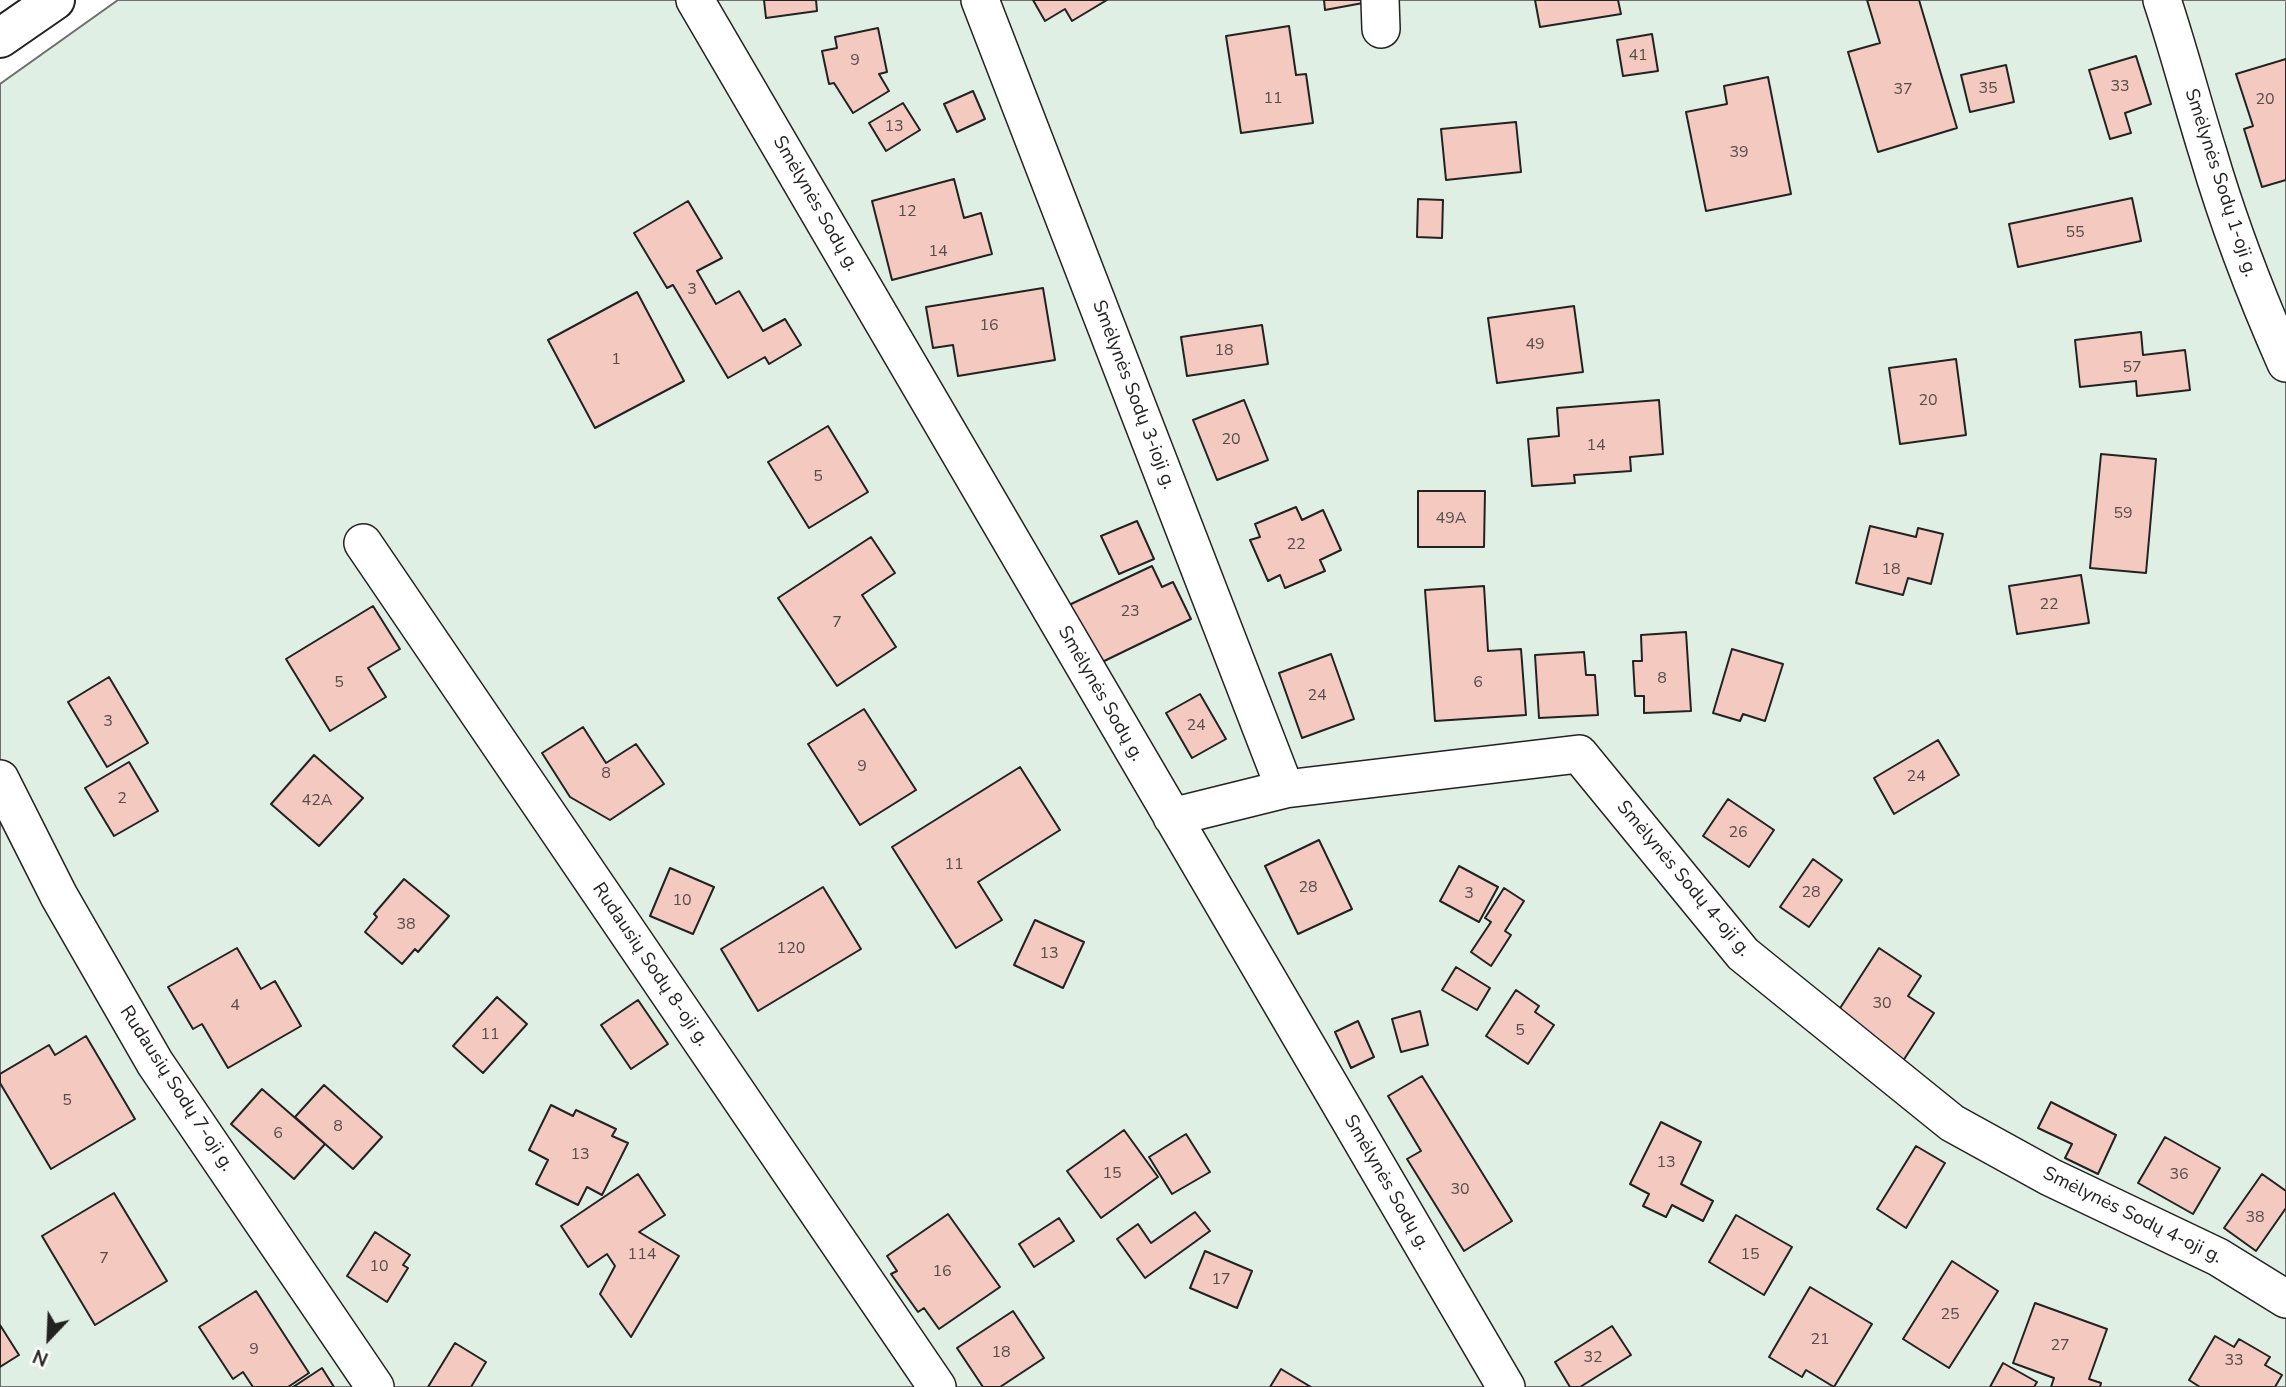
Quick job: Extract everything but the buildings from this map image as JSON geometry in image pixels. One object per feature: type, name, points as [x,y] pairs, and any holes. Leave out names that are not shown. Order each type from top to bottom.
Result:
[{"type":"main road","points":[[0,38],[55,0]]},
{"type":"street","name":"Smėlynės Sodų g.","points":[[695,0],[1506,1387]]},
{"type":"street","name":"Smėlynės Sodų 3-ioji g.","points":[[980,0],[1285,789]]},
{"type":"street","name":"Smėlynės Sodų 1-oji g.","points":[[2162,0],[2179,50],[2208,156],[2259,303],[2286,363]]},
{"type":"street","name":"Rudausių Sodų 8-oji g.","points":[[363,543],[937,1387]]},
{"type":"street","name":"Smėlynės Sodų 4-oji g.","points":[[1172,817],[1285,789],[1579,754],[1744,954],[1952,1123],[2050,1177],[2218,1257],[2286,1299]]},
{"type":"street","name":"Rudausių Sodų 7-oji g.","points":[[0,779],[59,896],[155,1063],[374,1387]]},
{"type":"green space","points":[[118,0],[2286,0],[2286,1387],[0,1387],[0,84]]}]
